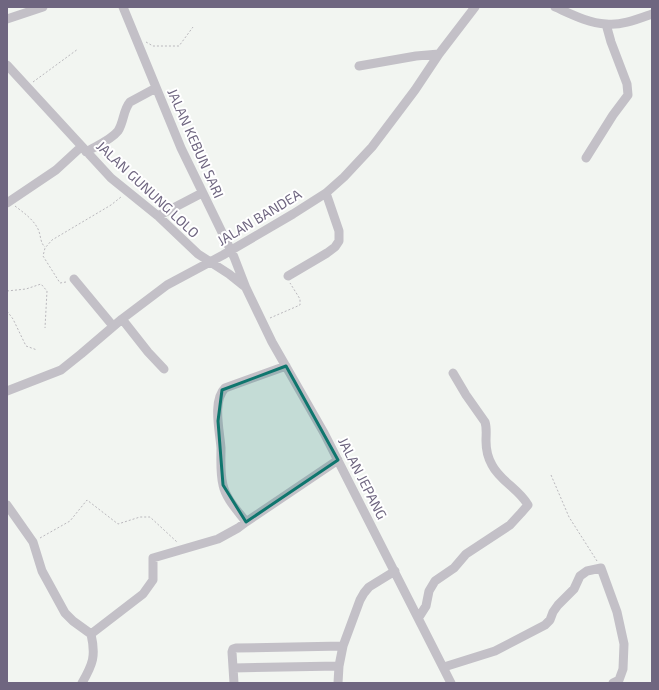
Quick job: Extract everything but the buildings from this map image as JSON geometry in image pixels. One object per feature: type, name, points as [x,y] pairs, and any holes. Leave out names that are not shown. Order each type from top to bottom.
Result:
[{"type":"street","points":[[7,19],[43,7]]},
{"type":"street","name":"JALAN KEBUN SARI","points":[[122,7],[181,148],[246,288]]},
{"type":"street","name":"JALAN BANDEA","points":[[7,392],[61,370],[113,326],[167,285],[210,263],[326,193],[344,177],[372,147],[475,7]]},
{"type":"street","points":[[555,7],[588,20],[606,24],[618,23],[652,14]]},
{"type":"street","points":[[586,158],[613,115],[628,95],[627,84],[611,42],[606,24]]},
{"type":"street","points":[[358,66],[439,54]]},
{"type":"street","name":"JALAN GUNUNG LOLO","points":[[7,64],[111,178],[158,216],[198,254],[229,274],[246,288]]},
{"type":"street","points":[[8,203],[84,149],[104,142],[117,131],[130,102],[156,88]]},
{"type":"street","points":[[158,216],[202,193]]},
{"type":"street","points":[[288,276],[327,253],[339,242],[339,231],[326,193]]},
{"type":"street","points":[[74,279],[113,326]]},
{"type":"street","name":"JALAN JEPANG","points":[[246,288],[272,342],[338,460],[452,683]]},
{"type":"street","points":[[122,319],[148,352],[164,369]]},
{"type":"street","points":[[246,522],[227,495],[223,485],[218,420],[222,390],[286,366]]},
{"type":"street","points":[[419,617],[426,606],[430,591],[435,581],[454,568],[466,554],[510,525],[528,505],[518,492],[494,470],[488,455],[486,441],[487,426],[453,373]]},
{"type":"street","points":[[91,634],[143,594],[153,580],[153,558],[218,539],[238,528],[254,515],[338,460]]},
{"type":"street","points":[[7,505],[33,542],[42,571],[59,604],[72,621],[91,634],[94,658],[82,683]]},
{"type":"street","points":[[444,667],[494,651],[545,625],[550,620],[552,612],[574,589],[580,576],[587,571],[601,568],[618,612],[624,644],[623,669],[619,680],[613,683]]},
{"type":"street","points":[[338,683],[339,666],[343,646],[364,592],[378,581],[395,571]]},
{"type":"street","points":[[234,683],[232,650],[236,648],[343,646]]},
{"type":"street","points":[[233,668],[339,666]]},
{"type":"path","points":[[147,42],[153,46],[179,46],[193,27]]},
{"type":"path","points":[[26,86],[78,49]]},
{"type":"path","points":[[74,279],[60,283],[42,256],[45,248],[52,240],[111,205],[128,191]]},
{"type":"path","points":[[8,203],[32,220],[39,231],[42,245],[45,248]]},
{"type":"path","points":[[262,321],[300,304],[300,300],[288,276]]},
{"type":"path","points":[[7,291],[26,289],[41,284],[47,291],[45,328]]},
{"type":"path","points":[[7,311],[13,319],[26,346],[37,350]]},
{"type":"path","points":[[551,476],[569,517],[601,568]]},
{"type":"path","points":[[33,542],[70,521],[87,500],[118,524],[140,517],[150,517],[184,550]]},
{"type":"highlighted area","points":[[286,366],[338,460],[246,522],[223,485],[218,421],[222,390]]}]
